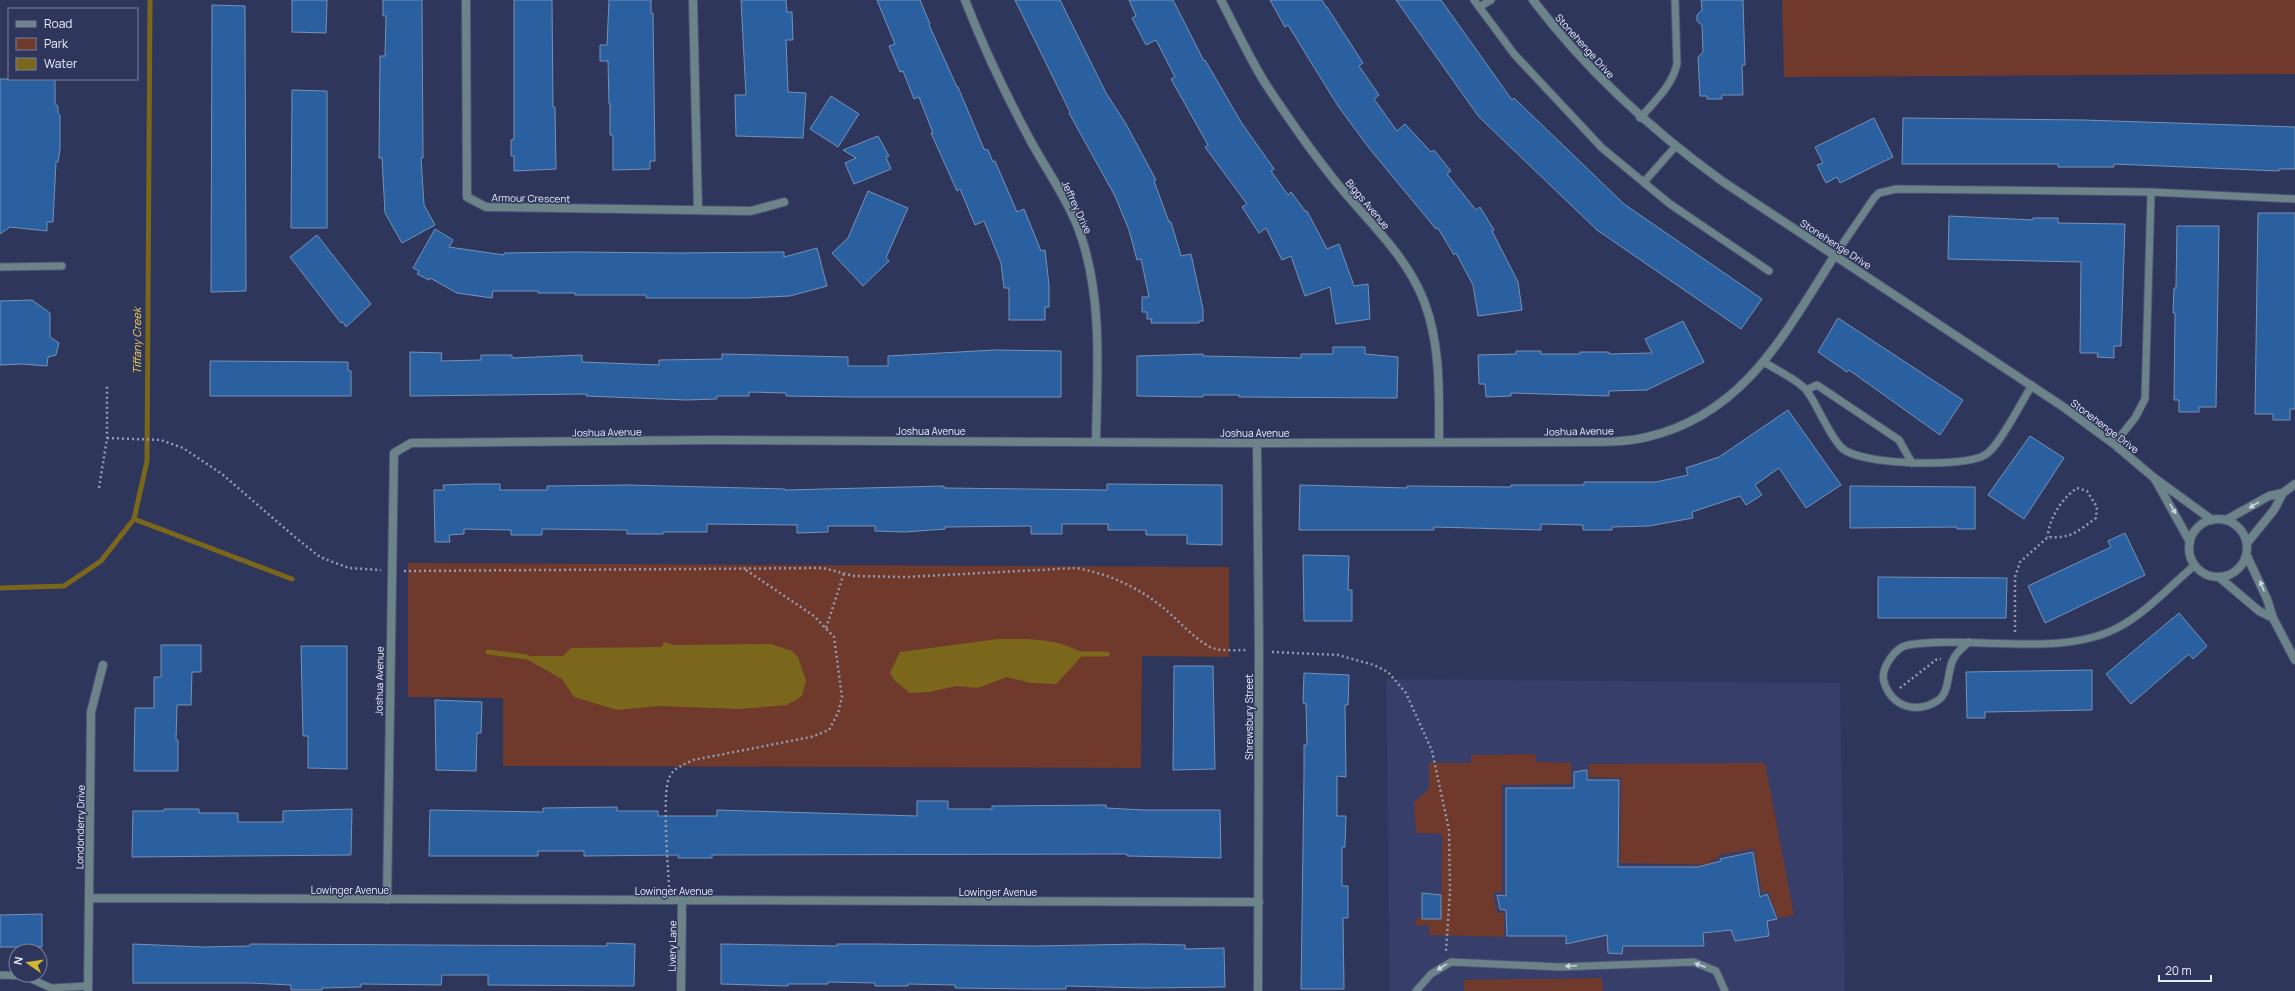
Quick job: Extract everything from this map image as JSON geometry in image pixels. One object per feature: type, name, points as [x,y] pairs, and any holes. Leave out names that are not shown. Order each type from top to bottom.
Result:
[{"type":"street","name":"Armour Crescent","points":[[466,0],[468,197],[486,207],[751,211],[784,202]]},
{"type":"street","points":[[693,0],[698,210]]},
{"type":"street","name":"Jeffrey Drive","points":[[965,0],[983,44],[1023,127],[1064,198],[1082,238],[1090,269],[1097,316],[1096,442]]},
{"type":"street","name":"Biggs Avenue","points":[[1221,0],[1265,82],[1332,177],[1401,260],[1417,286],[1429,316],[1436,357],[1439,380],[1439,442]]},
{"type":"street","name":"Stonehenge Drive","points":[[1532,0],[1574,52],[1640,118],[1675,147],[1722,181],[1962,341],[2032,385],[2114,444],[2153,477],[2212,520]]},
{"type":"street","name":"Joshua Avenue","points":[[387,900],[390,571],[394,453],[411,443],[712,440],[1257,443],[1586,442],[1646,437],[1671,429],[1702,416],[1731,396],[1764,362],[1835,255]]},
{"type":"street","name":"Shrewsbury Street","points":[[1257,443],[1259,650],[1258,991]]},
{"type":"street","name":"Stonehenge Drive","points":[[2153,477],[2190,542]]},
{"type":"street","points":[[2247,543],[2274,510],[2283,493],[2295,484]]},
{"type":"street","points":[[2273,618],[2259,611],[2219,577],[2206,574],[2195,566],[2190,554],[2190,542],[2198,528],[2212,520],[2226,520],[2268,496],[2283,493]]},
{"type":"street","points":[[2226,520],[2238,527],[2247,543],[2247,556],[2267,599],[2273,618],[2295,660]]},
{"type":"street","points":[[2219,577],[2237,571],[2247,556]]},
{"type":"street","name":"Londonderry Drive","points":[[88,988],[91,712],[102,665]]},
{"type":"street","name":"Lowinger Avenue","points":[[89,898],[1258,902]]},
{"type":"street","name":"Livery Lane","points":[[681,991],[682,901]]},
{"type":"lane","points":[[1474,0],[1514,54],[1544,88],[1602,148],[1670,204],[1770,271]]},
{"type":"lane","points":[[1479,7],[1491,0]]},
{"type":"lane","points":[[1640,118],[1662,93],[1675,74],[1677,64],[1675,0]]},
{"type":"lane","points":[[1644,182],[1675,147]]},
{"type":"lane","points":[[1835,255],[1874,198],[1888,190],[2151,192],[2295,199]]},
{"type":"lane","points":[[2114,444],[2135,418],[2145,399],[2151,192]]},
{"type":"lane","points":[[0,267],[62,266]]},
{"type":"lane","points":[[1764,362],[1806,390],[1842,449],[1860,458],[1912,463],[1961,462],[1974,460],[1986,455],[2003,432],[2032,385]]},
{"type":"lane","points":[[1806,390],[1817,385],[1899,440],[1912,463]]},
{"type":"lane","points":[[1969,642],[1959,650],[1953,660],[1946,688],[1939,700],[1927,706],[1905,707],[1897,702],[1884,682],[1886,668],[1893,655],[1905,645],[1930,641],[2015,643],[2073,642],[2099,636],[2118,628],[2139,613],[2195,566]]},
{"type":"lane","points":[[1416,991],[1431,974],[1451,962],[1560,967],[1694,962],[1716,971],[1725,991]]},
{"type":"lane","points":[[0,975],[25,976],[50,989],[88,988]]},
{"type":"path","points":[[99,488],[108,438],[107,386]]},
{"type":"path","points":[[108,438],[161,440],[183,448],[222,474],[320,557],[348,568],[390,571],[823,568],[854,576],[906,577],[1076,568],[1100,572],[1139,590],[1166,610],[1192,634],[1215,649],[1338,655],[1374,665],[1388,672],[1406,693],[1432,751],[1449,830],[1449,906],[1445,966]]},
{"type":"path","points":[[2015,643],[2015,577],[2020,562],[2048,537],[2061,538],[2070,536],[2096,518],[2097,507],[2087,491],[2076,488],[2068,494],[2048,526],[2048,537]]},
{"type":"path","points":[[669,901],[666,802],[668,779],[677,768],[693,760],[811,737],[829,730],[838,713],[842,698],[834,637],[814,616],[743,568]]},
{"type":"path","points":[[826,628],[844,573]]},
{"type":"path","points":[[1892,695],[1937,659],[1953,660]]},
{"type":"shaded area","points":[[1386,679],[1840,683],[1845,991],[1390,991]]},
{"type":"green space","points":[[1782,0],[2295,0],[2295,74],[1784,77]]},
{"type":"green space","points":[[408,563],[1229,567],[1229,657],[1142,656],[1141,768],[503,766],[503,698],[408,697]]},
{"type":"green space","points":[[1535,754],[1536,762],[1571,763],[1571,784],[1502,785],[1502,892],[1493,892],[1497,913],[1504,913],[1504,937],[1429,935],[1429,925],[1416,926],[1416,918],[1441,919],[1442,834],[1416,833],[1414,802],[1429,789],[1429,763],[1471,763],[1471,755]]},
{"type":"green space","points":[[1765,763],[1794,915],[1778,918],[1768,891],[1762,893],[1754,849],[1719,855],[1718,859],[1710,861],[1711,865],[1620,863],[1621,778],[1589,777],[1589,764]]},
{"type":"green space","points":[[1602,978],[1603,991],[1464,991],[1464,980]]},
{"type":"water","points":[[998,639],[1042,640],[1063,644],[1084,654],[1056,684],[1031,683],[1007,677],[978,688],[956,686],[929,692],[910,693],[894,680],[890,673],[900,652]]},
{"type":"water","points":[[664,642],[674,645],[771,644],[792,651],[798,657],[806,681],[802,696],[787,705],[739,709],[659,706],[617,710],[574,697],[562,679],[521,656],[563,656],[571,648],[662,647]]},
{"type":"building","points":[[292,0],[327,0],[326,33],[292,32]]},
{"type":"building","points":[[383,0],[422,0],[423,158],[421,158],[424,205],[435,225],[402,243],[385,213],[382,158],[379,158],[380,56],[385,56],[386,16],[383,16]]},
{"type":"building","points":[[514,0],[552,0],[553,107],[555,107],[556,169],[514,171],[514,156],[511,156],[511,140],[514,139]]},
{"type":"building","points":[[609,0],[651,0],[651,13],[653,13],[655,161],[650,161],[650,169],[613,170],[613,135],[610,135],[608,61],[600,61],[600,45],[607,45]]},
{"type":"building","points":[[741,0],[786,0],[787,12],[792,12],[793,40],[786,40],[788,92],[806,93],[803,138],[736,136],[735,95],[746,95]]},
{"type":"building","points":[[877,0],[920,0],[930,24],[929,25],[958,87],[984,149],[988,150],[993,162],[995,161],[1017,212],[1024,209],[1041,251],[1045,250],[1049,285],[1049,307],[1045,307],[1045,320],[1009,320],[1009,288],[1004,288],[1001,263],[984,221],[975,225],[960,189],[957,191],[931,133],[933,133],[919,97],[914,99],[903,71],[900,72],[889,46],[895,44]]},
{"type":"building","points":[[1015,0],[1060,0],[1106,93],[1126,124],[1156,180],[1154,181],[1169,222],[1171,222],[1181,256],[1191,254],[1203,309],[1203,321],[1199,321],[1199,323],[1151,323],[1152,319],[1147,319],[1147,312],[1142,312],[1142,297],[1149,297],[1141,259],[1137,260],[1129,230],[1115,196],[1069,113],[1070,112]]},
{"type":"building","points":[[1129,0],[1173,0],[1204,61],[1205,60],[1241,122],[1274,169],[1271,171],[1288,195],[1291,192],[1306,212],[1307,211],[1327,249],[1339,244],[1354,286],[1368,284],[1370,319],[1336,324],[1330,287],[1305,296],[1291,256],[1282,260],[1266,228],[1259,233],[1242,207],[1247,204],[1205,147],[1208,145],[1171,79],[1175,77],[1156,40],[1146,45],[1132,18],[1136,16]]},
{"type":"building","points":[[1270,0],[1322,0],[1363,63],[1359,66],[1379,95],[1374,99],[1397,131],[1405,124],[1431,152],[1434,150],[1451,171],[1447,174],[1476,210],[1480,207],[1494,230],[1492,231],[1518,282],[1522,310],[1478,316],[1473,285],[1456,253],[1454,255],[1438,228],[1436,229],[1369,148],[1338,106],[1288,25],[1285,27]]},
{"type":"building","points":[[1396,0],[1441,0],[1512,100],[1514,98],[1624,204],[1762,299],[1741,329],[1597,230],[1479,117]]},
{"type":"building","points":[[1701,0],[1743,0],[1745,65],[1742,65],[1743,95],[1722,95],[1722,99],[1707,99],[1707,96],[1700,96],[1698,57],[1703,52],[1702,25],[1697,21],[1697,15],[1702,10]]},
{"type":"building","points":[[212,5],[245,6],[246,291],[211,292]]},
{"type":"building","points":[[0,79],[55,80],[55,104],[58,106],[58,113],[60,115],[60,149],[58,162],[56,162],[53,222],[47,222],[47,231],[10,227],[0,234]]},
{"type":"building","points":[[292,90],[327,91],[327,228],[291,228]]},
{"type":"building","points":[[831,96],[859,114],[838,147],[810,129]]},
{"type":"building","points":[[1874,118],[1893,157],[1840,183],[1837,177],[1826,183],[1817,165],[1823,163],[1815,147]]},
{"type":"building","points":[[1903,118],[2084,120],[2295,127],[2295,169],[2279,169],[2279,171],[2114,164],[2114,167],[2058,167],[2058,164],[1902,164]]},
{"type":"building","points":[[878,136],[889,156],[886,157],[891,169],[854,184],[845,163],[856,158],[843,150]]},
{"type":"building","points":[[868,191],[908,208],[886,258],[889,261],[863,286],[832,253],[848,238]]},
{"type":"building","points":[[2258,213],[2295,213],[2295,409],[2290,409],[2290,420],[2273,420],[2273,414],[2255,414]]},
{"type":"building","points":[[1949,216],[2033,220],[2033,218],[2058,218],[2058,223],[2125,224],[2121,346],[2114,346],[2114,358],[2097,357],[2098,353],[2080,353],[2081,262],[1948,259]]},
{"type":"building","points":[[2177,226],[2219,226],[2216,407],[2199,407],[2199,412],[2179,412],[2179,400],[2174,400],[2175,313],[2173,313],[2174,288],[2176,288]]},
{"type":"building","points":[[435,229],[453,240],[449,247],[504,255],[504,253],[575,252],[784,252],[784,257],[817,248],[827,286],[790,296],[748,298],[646,298],[646,295],[575,295],[575,293],[538,293],[538,291],[493,291],[492,298],[457,293],[430,278],[429,280],[417,274],[419,271],[413,268]]},
{"type":"building","points":[[317,235],[371,304],[346,327],[343,322],[341,323],[290,257]]},
{"type":"building","points":[[32,300],[50,313],[50,337],[59,343],[56,355],[48,357],[47,366],[22,364],[0,365],[0,301]]},
{"type":"building","points":[[1838,318],[1963,400],[1940,435],[1849,370],[1847,372],[1818,352]]},
{"type":"building","points":[[1683,321],[1704,362],[1647,390],[1609,391],[1609,396],[1511,393],[1511,396],[1486,397],[1485,384],[1479,384],[1478,355],[1516,354],[1516,351],[1541,351],[1541,354],[1580,354],[1580,352],[1609,352],[1609,354],[1652,353],[1645,339]]},
{"type":"building","points":[[1333,347],[1365,347],[1365,354],[1398,357],[1397,398],[1239,397],[1239,395],[1203,395],[1203,397],[1137,396],[1137,356],[1203,354],[1203,356],[1301,358],[1301,354],[1333,354]]},
{"type":"building","points":[[994,350],[1061,351],[1061,397],[786,396],[786,393],[749,392],[749,396],[717,396],[717,399],[686,400],[586,396],[587,394],[410,396],[410,352],[442,353],[441,361],[481,360],[481,355],[512,355],[512,358],[582,355],[582,362],[659,365],[659,360],[722,359],[722,354],[848,357],[848,366],[888,366],[888,356]]},
{"type":"building","points":[[210,361],[348,362],[348,370],[351,371],[351,396],[210,396]]},
{"type":"building","points":[[1788,410],[1841,485],[1806,508],[1779,468],[1755,485],[1762,495],[1746,505],[1740,496],[1692,512],[1693,518],[1649,526],[1612,527],[1612,530],[1583,530],[1583,525],[1541,524],[1541,530],[1434,527],[1434,530],[1299,530],[1300,485],[1407,488],[1407,486],[1511,487],[1511,485],[1584,485],[1584,482],[1656,482],[1688,475],[1686,468],[1719,457]]},
{"type":"building","points":[[2030,436],[2064,458],[2024,519],[1988,495]]},
{"type":"building","points":[[500,484],[500,490],[547,490],[547,486],[628,485],[785,490],[944,486],[944,488],[1107,490],[1107,484],[1222,485],[1222,545],[1187,544],[1187,535],[1146,535],[1146,530],[1108,530],[1108,524],[1062,524],[1062,534],[1031,534],[1031,526],[945,527],[945,529],[905,532],[875,531],[875,526],[828,526],[828,532],[797,533],[797,525],[707,524],[707,532],[627,534],[627,530],[542,529],[542,535],[511,535],[511,530],[464,529],[464,534],[449,535],[450,542],[435,542],[434,490],[444,490],[443,485]]},
{"type":"building","points":[[1850,486],[1975,487],[1975,529],[1957,529],[1957,527],[1850,528]]},
{"type":"building","points":[[2125,533],[2145,575],[2045,623],[2028,586],[2111,547],[2108,541]]},
{"type":"building","points":[[1303,555],[1349,556],[1348,590],[1352,590],[1352,621],[1304,621]]},
{"type":"building","points":[[1878,577],[2007,578],[2006,618],[1878,618]]},
{"type":"building","points":[[2179,613],[2207,646],[2193,659],[2189,654],[2131,704],[2106,674]]},
{"type":"building","points":[[161,645],[201,645],[201,672],[192,672],[191,705],[177,705],[176,740],[178,740],[178,771],[134,771],[135,708],[154,708],[154,677],[161,677]]},
{"type":"building","points":[[301,646],[347,646],[347,769],[308,768],[308,736],[303,736]]},
{"type":"building","points":[[1174,666],[1213,666],[1215,769],[1173,770]]},
{"type":"building","points":[[2092,670],[2092,710],[1985,712],[1985,718],[1967,718],[1966,672]]},
{"type":"building","points":[[1304,673],[1349,675],[1348,705],[1345,705],[1346,777],[1337,776],[1337,816],[1346,816],[1345,847],[1342,847],[1342,886],[1348,886],[1348,918],[1343,918],[1344,989],[1301,989],[1304,745],[1307,745],[1306,704],[1303,703]]},
{"type":"building","points":[[435,700],[482,702],[481,733],[477,733],[476,771],[436,770]]},
{"type":"building","points":[[1587,770],[1587,780],[1619,780],[1618,867],[1698,867],[1721,861],[1720,859],[1753,852],[1760,897],[1767,894],[1777,919],[1767,921],[1769,936],[1735,941],[1731,930],[1703,933],[1704,946],[1623,946],[1622,954],[1608,953],[1607,935],[1566,944],[1566,936],[1507,936],[1506,910],[1500,909],[1497,895],[1506,896],[1506,788],[1574,788],[1574,772]]},
{"type":"building","points":[[917,801],[948,801],[948,809],[992,809],[992,806],[1106,805],[1106,808],[1144,810],[1220,810],[1221,858],[1127,856],[1127,854],[712,855],[712,858],[678,858],[678,855],[584,856],[584,851],[538,851],[538,856],[429,856],[430,810],[543,812],[543,808],[617,807],[617,811],[658,811],[658,816],[717,816],[717,810],[917,816]]},
{"type":"building","points":[[164,809],[199,809],[199,813],[238,813],[238,822],[283,822],[283,811],[352,809],[351,855],[132,857],[133,811],[164,811]]},
{"type":"building","points":[[1422,893],[1441,895],[1441,919],[1422,919]]},
{"type":"building","points":[[42,914],[42,943],[8,943],[8,947],[0,947],[0,915]]},
{"type":"building","points":[[607,943],[635,944],[634,986],[488,985],[488,975],[442,975],[441,985],[361,984],[361,987],[322,988],[322,990],[291,990],[291,985],[250,983],[133,983],[133,944],[203,947],[250,946],[250,944],[607,946]]},
{"type":"building","points":[[721,944],[837,946],[837,944],[1034,946],[1144,944],[1185,945],[1185,949],[1224,948],[1225,987],[1144,988],[1066,986],[1066,989],[1034,989],[955,988],[955,985],[908,984],[908,986],[875,986],[875,983],[828,982],[828,984],[788,984],[788,986],[721,984]]},
{"type":"waterway","name":"Tiffany Creek","points":[[0,588],[64,586],[101,561],[134,519],[147,461],[150,0]]},
{"type":"waterway","points":[[134,519],[292,579]]},
{"type":"waterway","points":[[488,652],[527,657]]},
{"type":"waterway","points":[[1078,654],[1107,654]]}]
